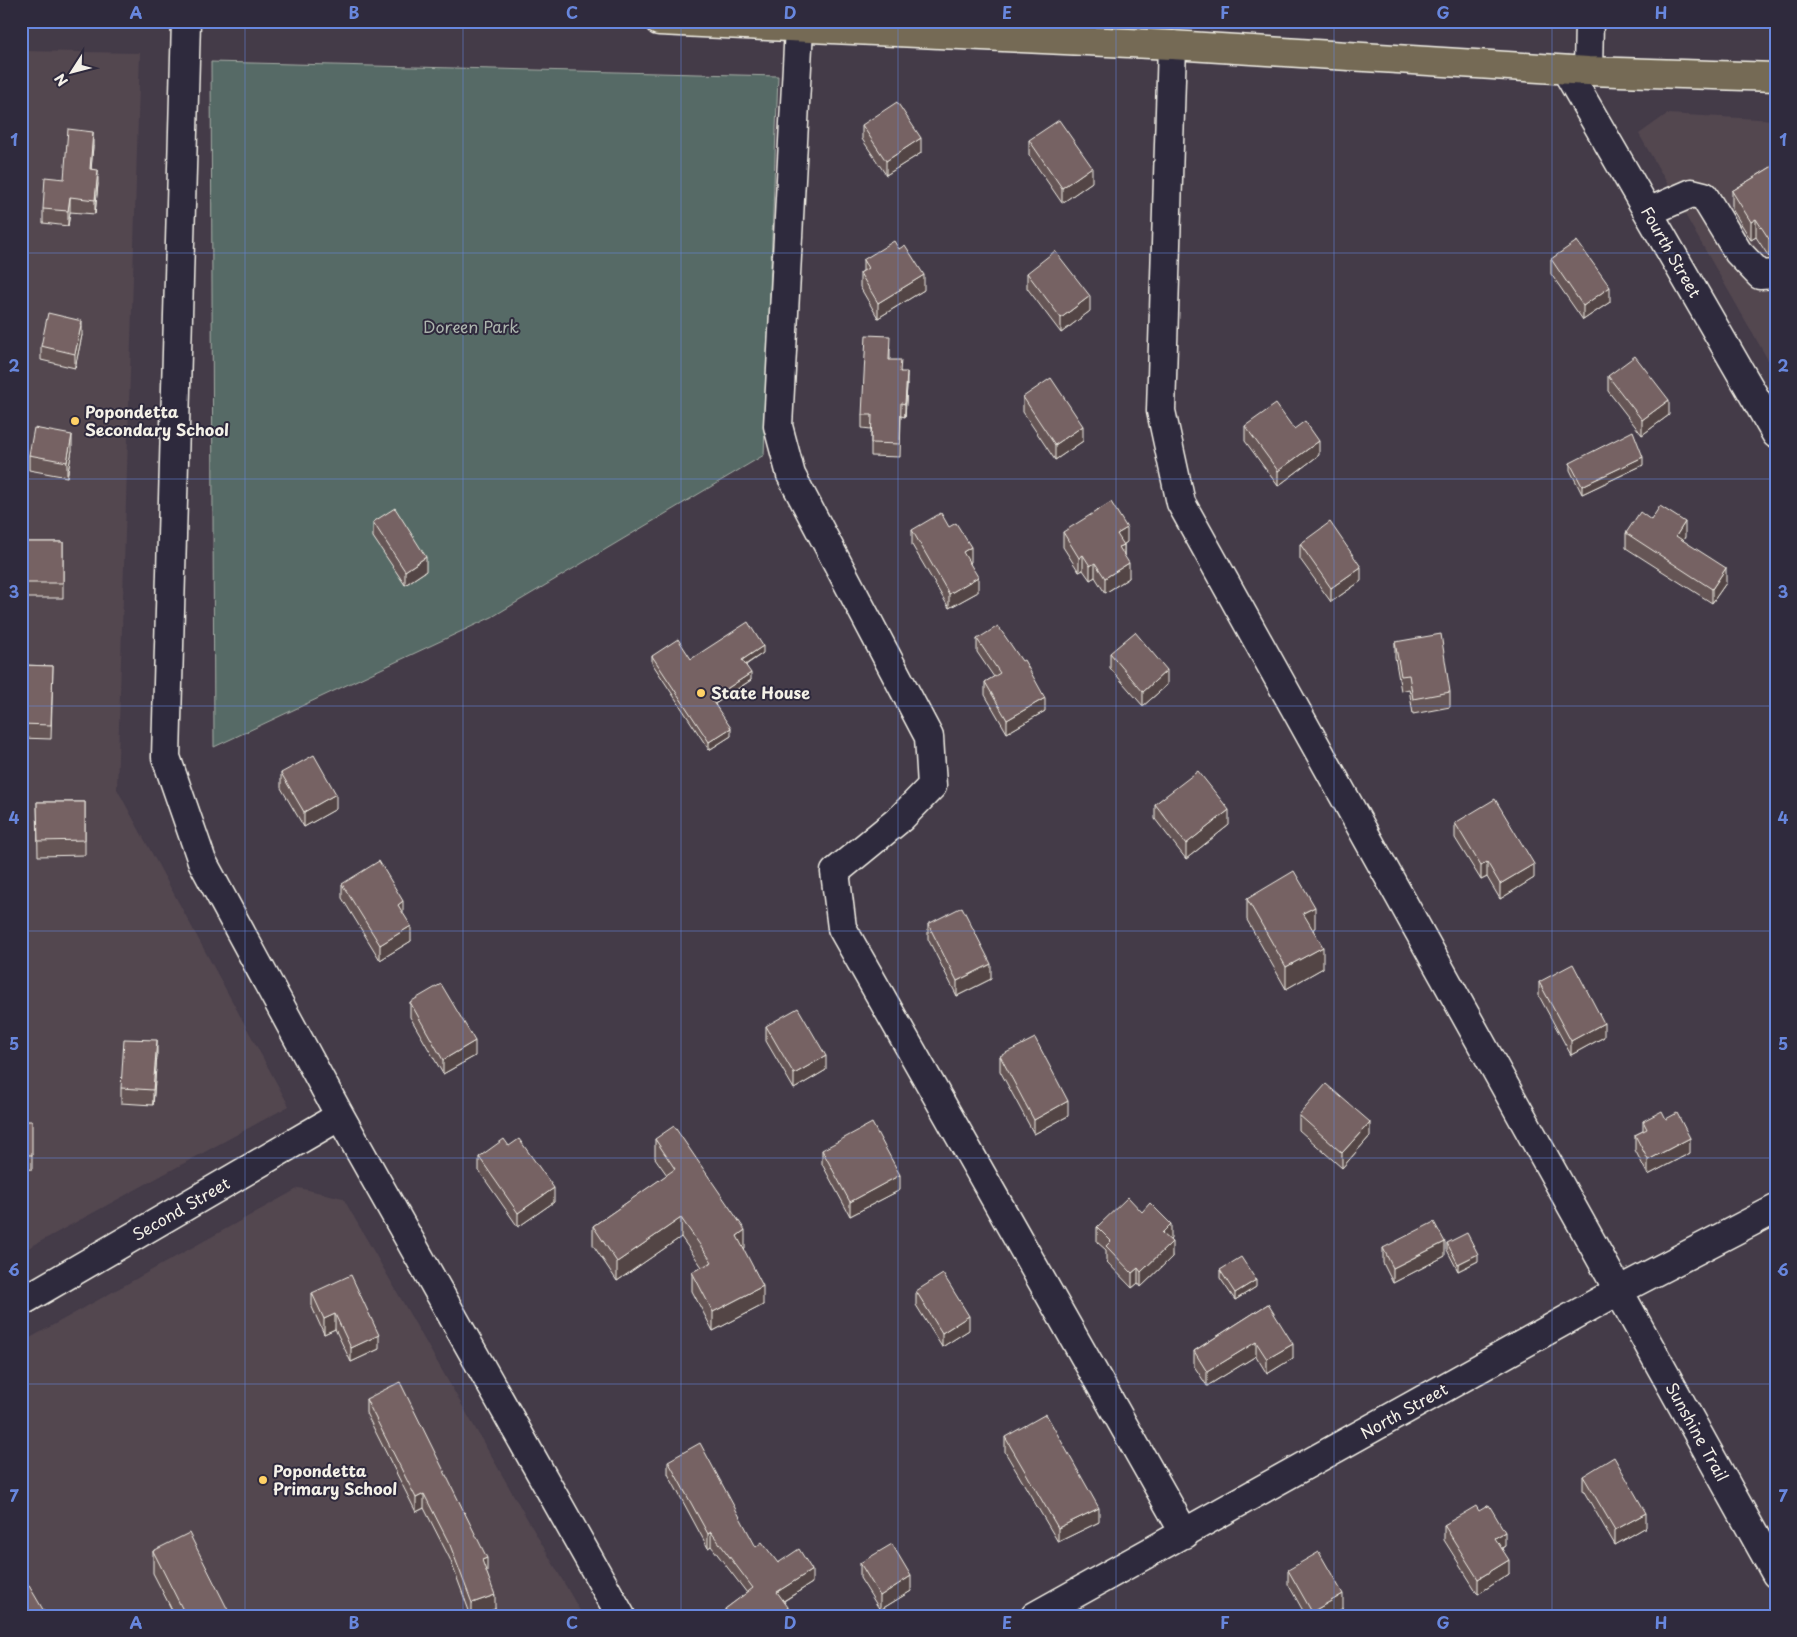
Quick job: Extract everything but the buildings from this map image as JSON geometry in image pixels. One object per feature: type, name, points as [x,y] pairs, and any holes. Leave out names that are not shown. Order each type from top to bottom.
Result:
[{"type":"main road","points":[[659,21],[1172,45],[1577,71],[1776,77]]},
{"type":"street","points":[[186,21],[166,757],[202,862],[340,1116],[622,1616]]},
{"type":"street","points":[[1577,71],[1589,21]]},
{"type":"street","points":[[799,28],[778,426],[790,475],[929,737],[932,786],[901,818],[836,872],[842,928],[1185,1534]]},
{"type":"street","name":"Sunshine Trail","points":[[1172,45],[1160,411],[1180,503],[1776,1574]]},
{"type":"street","name":"Fourth Street","points":[[1577,71],[1648,212],[1776,434]]},
{"type":"street","points":[[1648,212],[1692,193],[1704,196],[1738,252],[1760,275],[1776,274]]},
{"type":"street","name":"Second Street","points":[[21,1302],[340,1116]]},
{"type":"street","name":"North Street","points":[[1035,1616],[1185,1534],[1618,1290],[1776,1209]]},
{"type":"shaded area","name":"Popondetta Secondary School","points":[[21,51],[140,53],[117,789],[289,1106],[21,1252]]},
{"type":"shaded area","points":[[1667,114],[1776,120],[1776,374],[1639,134]]},
{"type":"shaded area","name":"Popondetta Primary School","points":[[299,1188],[343,1198],[583,1616],[21,1616],[21,1343]]},
{"type":"green space","name":"Doreen Park","points":[[211,62],[778,76],[764,455],[492,617],[214,747]]},
{"type":"place","name":"Popondetta Secondary School","points":[[75,421]]},
{"type":"place","name":"State House","points":[[701,693]]},
{"type":"place","name":"Popondetta Primary School","points":[[263,1480]]}]
